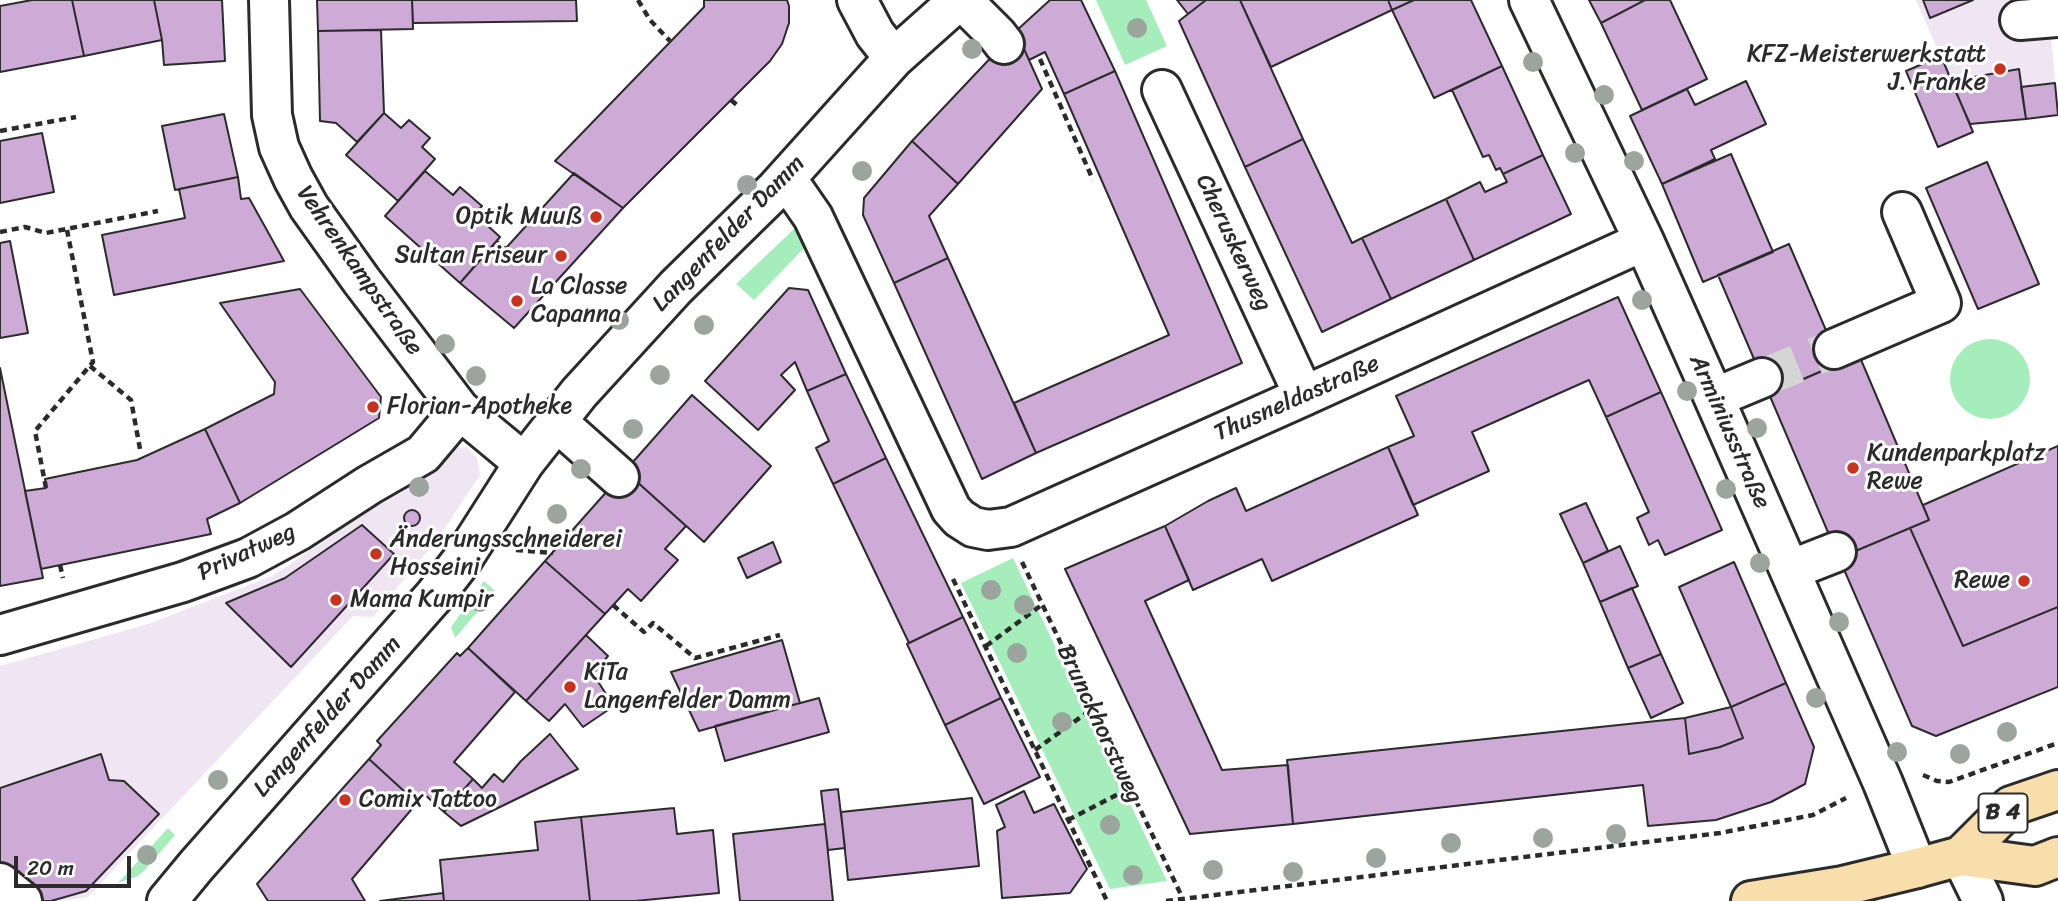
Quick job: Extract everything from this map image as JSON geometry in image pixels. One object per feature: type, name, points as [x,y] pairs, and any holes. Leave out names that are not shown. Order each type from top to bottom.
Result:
[{"type":"main road","name":"B 4","points":[[1961,856],[2011,806],[2058,790]]},
{"type":"main road","name":"B 4","points":[[1751,901],[1843,886],[1961,856],[2035,866],[2058,858]]},
{"type":"street","name":"Vehrenkampstraße","points":[[269,0],[272,115],[286,165],[309,207],[460,410],[524,463]]},
{"type":"street","points":[[857,0],[875,34],[894,58]]},
{"type":"street","points":[[961,0],[997,35],[1021,50]]},
{"type":"street","name":"Langenfelder Damm","points":[[167,901],[198,883],[435,595],[468,551],[524,463],[618,349],[786,178],[894,58],[961,0]]},
{"type":"street","name":"Arminiusstraße","points":[[1529,0],[1644,241],[1883,783],[1917,868]]},
{"type":"street","points":[[2020,20],[2058,17]]},
{"type":"street","name":"Cheruskerweg","points":[[1162,90],[1304,396]]},
{"type":"street","name":"Thusneldastraße","points":[[786,178],[813,216],[951,509],[973,527],[988,530],[1011,527],[1644,241]]},
{"type":"street","points":[[1833,349],[1941,303],[1902,212]]},
{"type":"street","points":[[1714,398],[1762,378]]},
{"type":"street","name":"Privatweg","points":[[0,635],[183,582],[248,558],[298,531],[423,454],[460,410]]},
{"type":"street","points":[[556,421],[619,477]]},
{"type":"street","points":[[1790,570],[1836,552]]},
{"type":"street","points":[[1961,856],[1983,901]]},
{"type":"street","points":[[0,883],[22,901]]},
{"type":"path","points":[[638,0],[650,20],[670,41]]},
{"type":"path","points":[[1021,50],[1093,180]]},
{"type":"path","points":[[731,100],[738,106]]},
{"type":"path","points":[[0,131],[76,117]]},
{"type":"path","points":[[0,232],[25,227],[46,233],[158,211]]},
{"type":"path","points":[[46,488],[35,430],[93,362],[67,230]]},
{"type":"path","points":[[90,366],[131,400],[140,449]]},
{"type":"path","points":[[516,550],[552,553]]},
{"type":"path","name":"Brunckhorstweg","points":[[1021,559],[1183,899]]},
{"type":"path","points":[[953,579],[1107,901]]},
{"type":"path","points":[[986,646],[1043,604]]},
{"type":"path","points":[[613,606],[644,632],[653,623],[695,658],[780,635]]},
{"type":"path","points":[[1035,750],[1093,709]]},
{"type":"path","points":[[1918,773],[1937,781],[1948,782],[2058,743]]},
{"type":"path","points":[[1068,820],[1130,788]]},
{"type":"path","points":[[1166,901],[1720,834],[1813,815],[1851,796]]},
{"type":"shaded area","name":"KFZ-Meisterwerkstatt J. Franke","points":[[1916,0],[2058,0],[2051,35],[2058,115],[1970,124]]},
{"type":"shaded area","points":[[467,447],[477,458],[480,475],[439,537],[373,617],[353,616],[88,897],[39,901],[0,866],[0,666],[148,624],[272,576],[378,505],[404,491],[457,448]]},
{"type":"green space","points":[[1096,0],[1146,0],[1167,46],[1125,65]]},
{"type":"green space","points":[[797,228],[803,229],[812,240],[754,300],[736,284]]},
{"type":"green space","points":[[1982,339],[1998,339],[2019,350],[2030,371],[2030,387],[2019,408],[1998,419],[1982,419],[1968,413],[1956,401],[1950,387],[1950,371],[1956,357],[1968,345]]},
{"type":"green space","points":[[1013,558],[1167,881],[1110,889],[961,583]]},
{"type":"green space","points":[[484,581],[495,591],[455,638],[451,627]]},
{"type":"green space","points":[[168,828],[175,835],[144,871],[118,883]]},
{"type":"building","points":[[32,0],[72,0],[84,56],[0,72],[0,6]]},
{"type":"building","points":[[72,0],[154,0],[162,40],[84,56]]},
{"type":"building","points":[[154,0],[222,0],[225,61],[164,65]]},
{"type":"building","points":[[317,0],[412,0],[413,29],[318,31]]},
{"type":"building","points":[[412,0],[576,0],[577,21],[413,23]]},
{"type":"building","points":[[704,0],[787,0],[789,23],[782,44],[770,61],[623,208],[555,161],[704,7]]},
{"type":"building","points":[[1050,0],[1081,0],[1115,71],[1064,94],[1045,52],[1029,60],[1016,31]]},
{"type":"building","points":[[1177,0],[1206,0],[1188,14]]},
{"type":"building","points":[[1206,0],[1240,0],[1303,139],[1245,167],[1179,21]]},
{"type":"building","points":[[1240,0],[1388,0],[1392,10],[1271,67]]},
{"type":"building","points":[[1388,0],[1414,0],[1392,10]]},
{"type":"building","points":[[1414,0],[1471,0],[1502,66],[1434,98],[1392,10]]},
{"type":"building","points":[[1589,0],[1645,0],[1601,23]]},
{"type":"building","points":[[1645,0],[1670,0],[1707,79],[1642,110],[1601,23]]},
{"type":"building","points":[[1923,0],[1973,0],[1930,18]]},
{"type":"building","points":[[381,30],[384,113],[357,142],[336,123],[320,121],[318,31]]},
{"type":"building","points":[[1016,31],[1042,89],[958,184],[912,141]]},
{"type":"building","points":[[1941,56],[1973,132],[1938,147],[1906,71]]},
{"type":"building","points":[[1502,66],[1543,155],[1503,174],[1500,168],[1496,170],[1489,155],[1483,157],[1452,90]]},
{"type":"building","points":[[2019,69],[2026,119],[1970,124],[1951,81]]},
{"type":"building","points":[[1115,71],[1242,363],[1036,453],[1014,403],[1169,335],[1064,94]]},
{"type":"building","points":[[1746,81],[1766,124],[1711,150],[1715,159],[1662,184],[1630,116],[1687,89],[1695,105]]},
{"type":"building","points":[[2055,83],[2058,115],[2026,119],[2021,87]]},
{"type":"building","points":[[384,113],[401,128],[409,120],[430,138],[422,147],[435,159],[398,201],[346,155]]},
{"type":"building","points":[[224,114],[238,177],[175,190],[162,126]]},
{"type":"building","points":[[42,133],[54,192],[0,203],[0,141]]},
{"type":"building","points":[[1303,139],[1352,243],[1362,238],[1391,299],[1322,332],[1245,167]]},
{"type":"building","points":[[912,141],[958,184],[929,216],[948,258],[894,283],[863,215],[864,198]]},
{"type":"building","points":[[1731,154],[1773,252],[1703,282],[1662,184]]},
{"type":"building","points":[[1543,155],[1571,214],[1474,260],[1446,199],[1480,182],[1485,192],[1507,182],[1503,174]]},
{"type":"building","points":[[1987,162],[2039,284],[1978,309],[1926,188]]},
{"type":"building","points":[[425,171],[453,195],[460,187],[482,206],[475,214],[500,237],[460,283],[385,216]]},
{"type":"building","points":[[574,173],[623,208],[514,328],[460,283],[497,241],[506,248]]},
{"type":"building","points":[[238,177],[241,199],[249,198],[284,261],[114,295],[102,235],[185,218],[179,189]]},
{"type":"building","points":[[1446,199],[1474,260],[1391,299],[1362,238]]},
{"type":"building","points":[[10,241],[28,333],[0,338],[0,243]]},
{"type":"building","points":[[1789,244],[1840,363],[1769,394],[1718,275]]},
{"type":"building","points":[[948,258],[1036,453],[982,479],[894,283]]},
{"type":"building","points":[[789,288],[808,290],[846,374],[807,391],[795,362],[781,375],[795,390],[758,430],[705,381]]},
{"type":"building","points":[[300,289],[381,397],[379,418],[240,503],[205,429],[274,394],[275,382],[220,303]]},
{"type":"building","points":[[1618,297],[1661,392],[1606,417],[1589,380],[1472,432],[1489,471],[1413,505],[1388,447],[1414,436],[1396,396]]},
{"type":"building","name":"Kundenparkplatz Rewe","points":[[1859,355],[1929,520],[1839,558],[1769,394]]},
{"type":"building","points":[[0,368],[43,578],[0,586]]},
{"type":"building","points":[[846,374],[886,458],[833,484],[816,448],[829,441],[807,391]]},
{"type":"building","points":[[1661,392],[1722,530],[1665,555],[1658,540],[1649,545],[1637,518],[1649,512],[1606,417]]},
{"type":"building","points":[[692,395],[771,466],[704,542],[625,471]]},
{"type":"building","points":[[205,429],[240,503],[207,519],[211,534],[41,569],[25,491],[46,488],[45,479],[137,460]]},
{"type":"building","points":[[2058,446],[2058,607],[1963,646],[1910,528],[1929,520],[1923,505]]},
{"type":"building","points":[[1388,447],[1418,515],[1272,581],[1262,559],[1193,590],[1165,526],[1236,488],[1246,511]]},
{"type":"building","points":[[886,458],[963,617],[909,643],[833,484]]},
{"type":"building","points":[[625,471],[686,526],[665,549],[678,560],[641,601],[628,589],[605,614],[545,561]]},
{"type":"building","points":[[1586,503],[1608,551],[1583,563],[1560,514]]},
{"type":"building","points":[[409,510],[415,510],[420,518],[418,524],[409,526],[404,521],[404,515]]},
{"type":"building","points":[[362,525],[394,554],[291,667],[226,603],[285,578]]},
{"type":"building","points":[[1165,526],[1189,580],[1145,601],[1222,770],[1288,765],[1293,824],[1190,834],[1065,569]]},
{"type":"building","points":[[1910,528],[1963,646],[2058,607],[2058,687],[1936,736],[1912,726],[1839,558]]},
{"type":"building","points":[[773,542],[781,562],[747,578],[738,558]]},
{"type":"building","points":[[1620,546],[1638,586],[1600,602],[1583,563]]},
{"type":"building","points":[[545,561],[605,614],[526,701],[468,648]]},
{"type":"building","points":[[1734,562],[1786,683],[1731,707],[1679,587]]},
{"type":"building","points":[[1632,588],[1661,654],[1628,668],[1600,602]]},
{"type":"building","points":[[963,617],[1001,698],[945,725],[907,644]]},
{"type":"building","name":"KiTa Langenfelder Damm","points":[[586,635],[608,656],[593,674],[614,706],[583,727],[565,704],[549,721],[526,701]]},
{"type":"building","points":[[782,640],[800,703],[699,731],[671,672]]},
{"type":"building","points":[[468,648],[515,692],[454,762],[473,779],[444,812],[424,794],[417,803],[369,759],[381,745],[377,741],[457,653],[460,656]]},
{"type":"building","points":[[1661,654],[1683,703],[1651,718],[1628,668]]},
{"type":"building","points":[[1786,683],[1814,747],[1805,784],[1771,802],[1716,820],[1648,826],[1643,785],[1293,824],[1287,760],[1685,718],[1689,754],[1743,738],[1731,707]]},
{"type":"building","points":[[819,698],[829,732],[725,761],[715,726]]},
{"type":"building","points":[[1001,698],[1040,777],[984,804],[945,725]]},
{"type":"building","points":[[1731,707],[1743,738],[1689,754],[1685,718]]},
{"type":"building","points":[[550,734],[578,769],[461,826],[444,812],[473,779],[482,788],[494,774],[503,782]]},
{"type":"building","points":[[101,754],[109,780],[124,781],[159,814],[86,891],[51,901],[39,901],[0,866],[0,788]]},
{"type":"building","points":[[369,759],[417,803],[352,879],[365,901],[268,901],[257,884]]},
{"type":"building","points":[[838,789],[845,848],[828,850],[821,791]]},
{"type":"building","points":[[1024,791],[1034,813],[1054,804],[1087,869],[1070,893],[1002,898],[997,831],[1005,827],[996,805]]},
{"type":"building","points":[[972,798],[979,866],[848,880],[841,812]]},
{"type":"building","points":[[674,808],[677,834],[713,830],[719,893],[635,901],[590,901],[581,817]]},
{"type":"building","points":[[581,817],[590,901],[444,901],[440,860],[538,850],[535,822]]},
{"type":"building","points":[[825,824],[833,901],[740,901],[733,834]]},
{"type":"building","points":[[443,893],[444,901],[380,901]]},
{"type":"tunnel","points":[[1762,378],[1834,349]]},
{"type":"place","name":"KFZ-Meisterwerkstatt J. Franke","points":[[2000,69]]},
{"type":"place","name":"Optik Muuß","points":[[596,217]]},
{"type":"place","name":"Sultan Friseur","points":[[561,256]]},
{"type":"place","name":"La Classe Capanna","points":[[517,301]]},
{"type":"place","name":"Florian-Apotheke","points":[[373,407]]},
{"type":"place","name":"Kundenparkplatz Rewe","points":[[1853,468]]},
{"type":"place","name":"Änderungsschneiderei Hosseini","points":[[376,554]]},
{"type":"place","name":"Rewe","points":[[2024,581]]},
{"type":"place","name":"Mama Kumpir","points":[[336,600]]},
{"type":"place","name":"KiTa Langenfelder Damm","points":[[570,687]]},
{"type":"place","name":"Comix Tattoo","points":[[345,800]]}]
